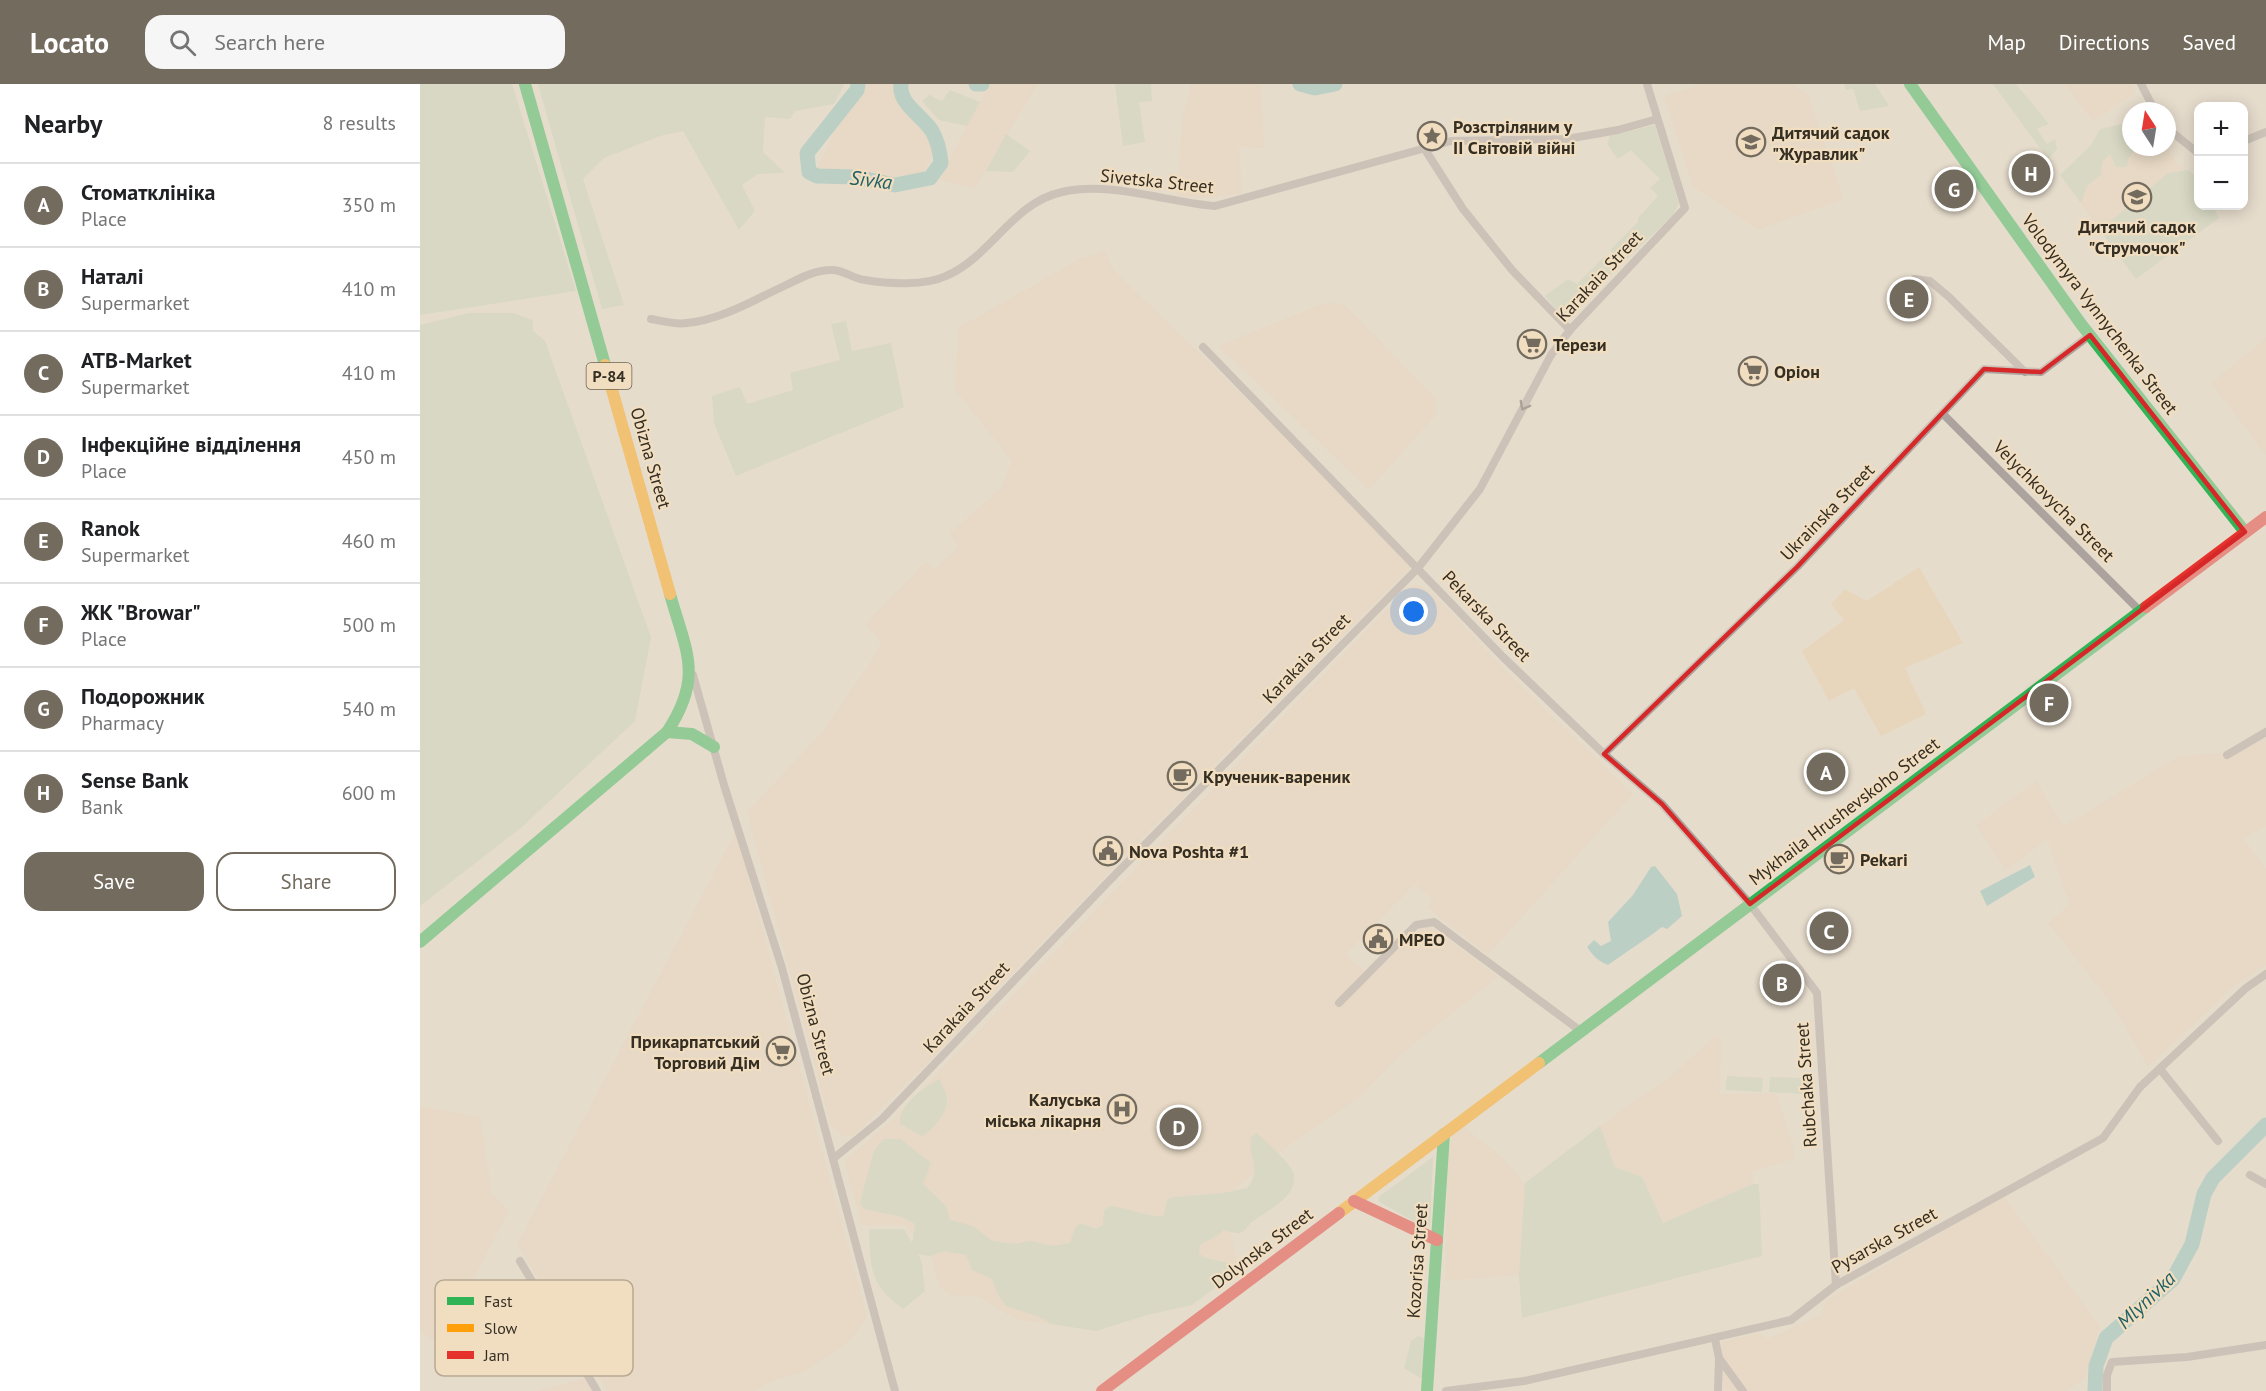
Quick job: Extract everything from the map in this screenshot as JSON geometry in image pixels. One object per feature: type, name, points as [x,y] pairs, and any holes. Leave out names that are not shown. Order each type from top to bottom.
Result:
[{"type":"main road","name":"Obizna Street","points":[[420,942],[667,732],[678,716],[686,697],[691,669],[525,84]]},
{"type":"main road","name":"Volodymyra Vynnychenka Street","points":[[1910,84],[2090,335],[2245,532]]},
{"type":"main road","name":"Mykhaila Hrushevskoho Street","points":[[1444,1134],[2266,517]]},
{"type":"main road","points":[[667,732],[690,732],[702,737],[714,747]]},
{"type":"main road","name":"Dolynska Street","points":[[1102,1391],[1444,1134]]},
{"type":"main road","name":"Kozorisa Street","points":[[1427,1391],[1444,1134]]},
{"type":"main road","points":[[1354,1201],[1437,1240]]},
{"type":"street","points":[[1647,84],[1657,119]]},
{"type":"street","points":[[2140,84],[2150,102]]},
{"type":"street","name":"Sivetska Street","points":[[651,319],[686,324],[724,313],[811,273],[833,269],[864,280],[903,282],[938,280],[969,264],[986,250],[1009,222],[1041,198],[1063,191],[1104,189],[1185,204],[1215,206],[1451,141],[1567,139],[1618,130],[1657,119]]},
{"type":"street","name":"Karakaia Street","points":[[834,1158],[882,1119],[1109,881],[1418,568],[1480,489],[1551,355],[1570,330],[1685,208],[1657,119]]},
{"type":"street","points":[[2248,139],[2266,132]]},
{"type":"street","points":[[2176,135],[2194,149]]},
{"type":"street","points":[[1424,148],[1463,209],[1512,270],[1570,330]]},
{"type":"street","points":[[1915,279],[1930,281],[1949,297],[2025,372]]},
{"type":"street","name":"Ukrainska Street","points":[[1604,754],[1759,606],[1944,415],[1984,369],[2041,372],[2090,335]]},
{"type":"street","name":"Pekarska Street","points":[[1203,347],[1503,657],[1604,754],[1662,804],[1750,904]]},
{"type":"street","name":"Velychkovycha Street","points":[[1944,415],[2140,611]]},
{"type":"street","name":"Obizna Street","points":[[691,669],[782,968],[895,1391]]},
{"type":"street","points":[[2227,754],[2266,732]]},
{"type":"street","name":"Rubchaka Street","points":[[1750,904],[1817,993],[1836,1285]]},
{"type":"street","points":[[1339,1003],[1416,925],[1434,922],[1582,1032]]},
{"type":"street","name":"Pysarska Street","points":[[1446,1391],[1524,1381],[1791,1320],[1836,1285],[2103,1137],[2140,1087],[2246,988],[2266,974]]},
{"type":"street","points":[[2160,1069],[2218,1141]]},
{"type":"street","points":[[2250,1175],[2266,1184]]},
{"type":"street","points":[[520,1261],[531,1280]]},
{"type":"street","points":[[1715,1339],[1719,1358],[1718,1391]]},
{"type":"street","points":[[2107,1391],[2112,1362],[2187,1357],[2266,1345]]},
{"type":"street","points":[[1719,1358],[1743,1391]]},
{"type":"street","points":[[588,1376],[597,1391]]},
{"type":"highlighted area","points":[[2090,335],[2245,532],[1750,904],[1662,804],[1604,754],[1797,567],[1984,369],[2041,372]]},
{"type":"shaded area","points":[[862,84],[898,84],[906,108],[937,145],[922,176],[896,181],[857,173],[817,169],[842,114],[861,89]]},
{"type":"shaded area","points":[[989,84],[1038,84],[975,188],[939,180]]},
{"type":"shaded area","points":[[1191,84],[1261,84],[1264,148],[1239,147],[1242,193],[1207,198],[1177,196],[1182,121]]},
{"type":"shaded area","name":"Дитячий садок \"Журавлик\"","points":[[1702,84],[1794,84],[1808,95],[1844,199],[1758,230],[1693,187],[1664,96]]},
{"type":"shaded area","points":[[2065,84],[2132,84],[2135,93],[2093,122]]},
{"type":"shaded area","name":"Дитячий садок \"Струмочок\"","points":[[2122,129],[2122,156],[2173,156],[2194,186],[2195,210],[2136,279],[2060,175]]},
{"type":"shaded area","points":[[1105,251],[1114,270],[1280,432],[1411,567],[1108,873],[935,1055],[853,1136],[842,1136],[831,1126],[747,812],[822,732],[870,663],[881,642],[865,624],[926,562],[936,568],[958,547],[950,533],[1000,489],[1012,461],[955,390],[958,328],[1081,258]]},
{"type":"shaded area","points":[[1324,303],[1344,304],[1437,399],[1435,416],[1369,490],[1218,346]]},
{"type":"shaded area","points":[[2266,338],[2266,455],[2211,383]]},
{"type":"shaded area","points":[[1919,567],[1963,643],[1905,668],[1926,714],[1881,736],[1854,688],[1829,701],[1802,651],[1844,620],[1831,604],[1845,589],[1867,601]]},
{"type":"shaded area","points":[[1416,584],[1430,590],[1505,670],[1633,794],[1488,955],[1427,907],[1433,901],[1415,884],[1346,954],[1371,977],[1421,927],[1430,925],[1498,977],[1399,1056],[1362,1095],[1280,1152],[1232,1191],[1231,1237],[1237,1259],[1234,1270],[1127,1320],[1091,1330],[1017,1320],[979,1297],[949,1295],[939,1286],[932,1259],[906,1226],[862,1225],[844,1161],[889,1123],[1407,588]]},
{"type":"shaded area","points":[[2266,738],[2266,826],[2244,839],[2266,869],[2266,965],[2238,983],[2148,1067],[2113,1006],[2048,923],[2070,904],[2047,840],[2005,870],[1976,825],[2036,781],[2064,826],[2179,756],[2221,753],[2226,759]]},
{"type":"shaded area","points":[[736,831],[867,1317],[850,1341],[805,1371],[773,1381],[755,1391],[607,1391],[598,1376],[633,1376],[633,1280],[539,1280],[517,1244]]},
{"type":"shaded area","points":[[1721,1036],[1720,1094],[1777,1093],[1796,1158],[1752,1172],[1753,1184],[1663,1223],[1642,1177],[1615,1167],[1600,1126],[1673,1074],[1713,1038]]},
{"type":"shaded area","points":[[420,1106],[480,1117],[492,1194],[509,1211],[473,1280],[435,1280],[435,1340],[420,1333]]},
{"type":"shaded area","points":[[1464,1127],[1502,1157],[1525,1183],[1519,1275],[1445,1281],[1448,1157],[1452,1136]]},
{"type":"shaded area","points":[[2004,1196],[2100,1326],[2085,1378],[2066,1391],[1724,1391],[1721,1342],[1759,1333],[1767,1339],[1821,1315],[1826,1300]]},
{"type":"shaded area","points":[[585,1378],[592,1391],[537,1391]]},
{"type":"green space","points":[[420,84],[512,84],[576,291],[420,315]]},
{"type":"green space","points":[[538,84],[844,85],[834,104],[795,111],[790,119],[765,117],[763,152],[785,173],[758,174],[742,185],[755,211],[739,230],[683,131],[660,136],[604,158],[583,179],[624,305],[602,309]]},
{"type":"green space","points":[[1115,84],[1151,84],[1152,101],[1139,102],[1145,142],[1123,146]]},
{"type":"green space","points":[[1844,84],[1875,84],[1889,106],[1860,111],[1853,89],[1846,90]]},
{"type":"green space","points":[[1993,84],[2016,84],[2049,124],[2037,129],[2047,144],[2055,139],[2057,149],[2048,159]]},
{"type":"green space","points":[[950,90],[980,102],[967,126],[939,120],[922,101],[929,95],[942,101]]},
{"type":"green space","points":[[2122,124],[2122,156],[2130,156],[2127,167],[2116,167],[2110,154],[2102,162],[2101,175],[2087,186],[2081,203],[2060,175],[2091,145],[2100,129]]},
{"type":"green space","points":[[1655,125],[1679,204],[1672,216],[1626,260],[1620,261],[1610,250],[1638,222],[1638,218],[1658,196],[1650,188],[1660,179],[1631,150],[1618,159],[1607,144],[1610,136]]},
{"type":"green space","points":[[1006,134],[1030,151],[1013,172],[986,171]]},
{"type":"green space","points":[[2188,170],[2194,175],[2194,210],[2215,210],[2219,218],[2136,279],[2100,230],[2168,173]]},
{"type":"green space","points":[[1604,257],[1614,271],[1574,314],[1563,317],[1545,296],[1568,279],[1577,284]]},
{"type":"green space","points":[[469,313],[513,313],[533,320],[533,331],[545,341],[651,637],[635,721],[522,827],[420,906],[420,325]]},
{"type":"green space","points":[[846,321],[852,351],[891,343],[904,407],[736,476],[714,423],[712,396],[740,387],[747,404],[793,390],[790,373],[840,360],[831,324]]},
{"type":"green space","points":[[1727,1076],[1763,1078],[1762,1092],[1726,1090]]},
{"type":"green space","points":[[1770,1077],[1803,1078],[1802,1094],[1769,1092]]},
{"type":"green space","points":[[940,1079],[947,1102],[944,1112],[934,1126],[922,1136],[900,1124],[903,1110],[913,1097]]},
{"type":"green space","points":[[1600,1126],[1615,1167],[1642,1177],[1663,1223],[1753,1184],[1759,1184],[1762,1256],[1522,1318],[1519,1275],[1525,1183]]},
{"type":"green space","points":[[1257,1133],[1292,1170],[1294,1183],[1280,1203],[1250,1223],[1243,1232],[1224,1230],[1200,1245],[1199,1254],[1206,1258],[1237,1265],[1236,1272],[1192,1305],[1147,1315],[1096,1331],[1052,1324],[1037,1316],[1006,1306],[997,1293],[992,1279],[972,1270],[966,1255],[944,1251],[930,1256],[918,1254],[922,1263],[925,1291],[903,1309],[884,1292],[874,1275],[871,1265],[869,1229],[904,1229],[912,1243],[915,1224],[902,1217],[864,1209],[860,1203],[874,1150],[884,1139],[900,1139],[931,1163],[923,1184],[946,1206],[950,1220],[973,1226],[992,1241],[1015,1244],[1030,1241],[1053,1246],[1070,1243],[1075,1228],[1081,1223],[1096,1229],[1103,1225],[1104,1210],[1110,1206],[1164,1216],[1167,1200],[1174,1197],[1223,1193],[1247,1188],[1254,1175],[1251,1137]]},
{"type":"green space","points":[[1433,1157],[1430,1226],[1420,1225],[1378,1201],[1380,1196]]},
{"type":"green space","points":[[1418,1336],[1426,1339],[1423,1377],[1420,1378],[1404,1368],[1411,1341]]},
{"type":"water","points":[[2030,865],[2035,877],[1987,906],[1980,891]]},
{"type":"water","points":[[1655,866],[1677,894],[1682,916],[1667,929],[1662,927],[1608,965],[1601,962],[1587,947],[1594,940],[1601,946],[1611,941],[1608,922],[1633,895],[1651,867]]},
{"type":"waterway","name":"Sivka","points":[[858,84],[857,90],[807,153],[809,172],[817,176],[856,177],[895,185],[930,178],[941,163],[934,135],[928,125],[903,98],[901,84]]},
{"type":"waterway","name":"Sivka","points":[[976,84],[982,84]]},
{"type":"waterway","name":"Sivka","points":[[1300,84],[1315,88],[1335,84]]},
{"type":"waterway","name":"Mlynivka","points":[[2095,1391],[2096,1366],[2106,1338],[2173,1279],[2192,1244],[2204,1194],[2213,1178],[2266,1125]]},
{"type":"traffic: fast","points":[[525,84],[605,365]]},
{"type":"traffic: fast","points":[[1910,84],[2081,324],[2245,532]]},
{"type":"traffic: fast","points":[[420,942],[667,732],[685,695],[688,679],[686,648],[670,594]]},
{"type":"traffic: fast","points":[[1539,1063],[2146,607]]},
{"type":"traffic: fast","points":[[667,732],[692,734],[714,747]]},
{"type":"traffic: fast","points":[[1427,1391],[1444,1134]]},
{"type":"traffic: slow","points":[[605,365],[670,594]]},
{"type":"traffic: slow","points":[[1339,1213],[1539,1063]]},
{"type":"traffic: jam","points":[[2146,607],[2266,517]]},
{"type":"traffic: jam","points":[[1354,1201],[1437,1240]]},
{"type":"traffic: jam","points":[[1102,1391],[1339,1213]]},
{"type":"place","name":"Розстріляним у II Світовій війні","points":[[1432,136]]},
{"type":"place","name":"Дитячий садок \"Журавлик\"","points":[[1751,142]]},
{"type":"place","name":"Sense Bank","points":[[2031,173]]},
{"type":"place","name":"Подорожник","points":[[1954,189]]},
{"type":"place","name":"Дитячий садок \"Струмочок\"","points":[[2137,197]]},
{"type":"place","name":"Ranok","points":[[1909,299]]},
{"type":"place","name":"Терези","points":[[1532,344]]},
{"type":"place","name":"Оріон","points":[[1753,371]]},
{"type":"place","name":"ЖК \"Browar\"","points":[[2049,703]]},
{"type":"place","name":"Стоматклініка","points":[[1826,772]]},
{"type":"place","name":"Крученик-вареник","points":[[1182,776]]},
{"type":"place","name":"Nova Poshta #1","points":[[1108,851]]},
{"type":"place","name":"Pekari","points":[[1839,859]]},
{"type":"place","name":"ATB-Market","points":[[1829,931]]},
{"type":"place","name":"МРЕО","points":[[1378,939]]},
{"type":"place","name":"Наталі","points":[[1782,983]]},
{"type":"place","name":"Прикарпатський Торговий Дім","points":[[781,1051]]},
{"type":"place","name":"Калуська міська лікарня","points":[[1122,1109]]},
{"type":"place","name":"Інфекційне відділення","points":[[1179,1127]]}]
